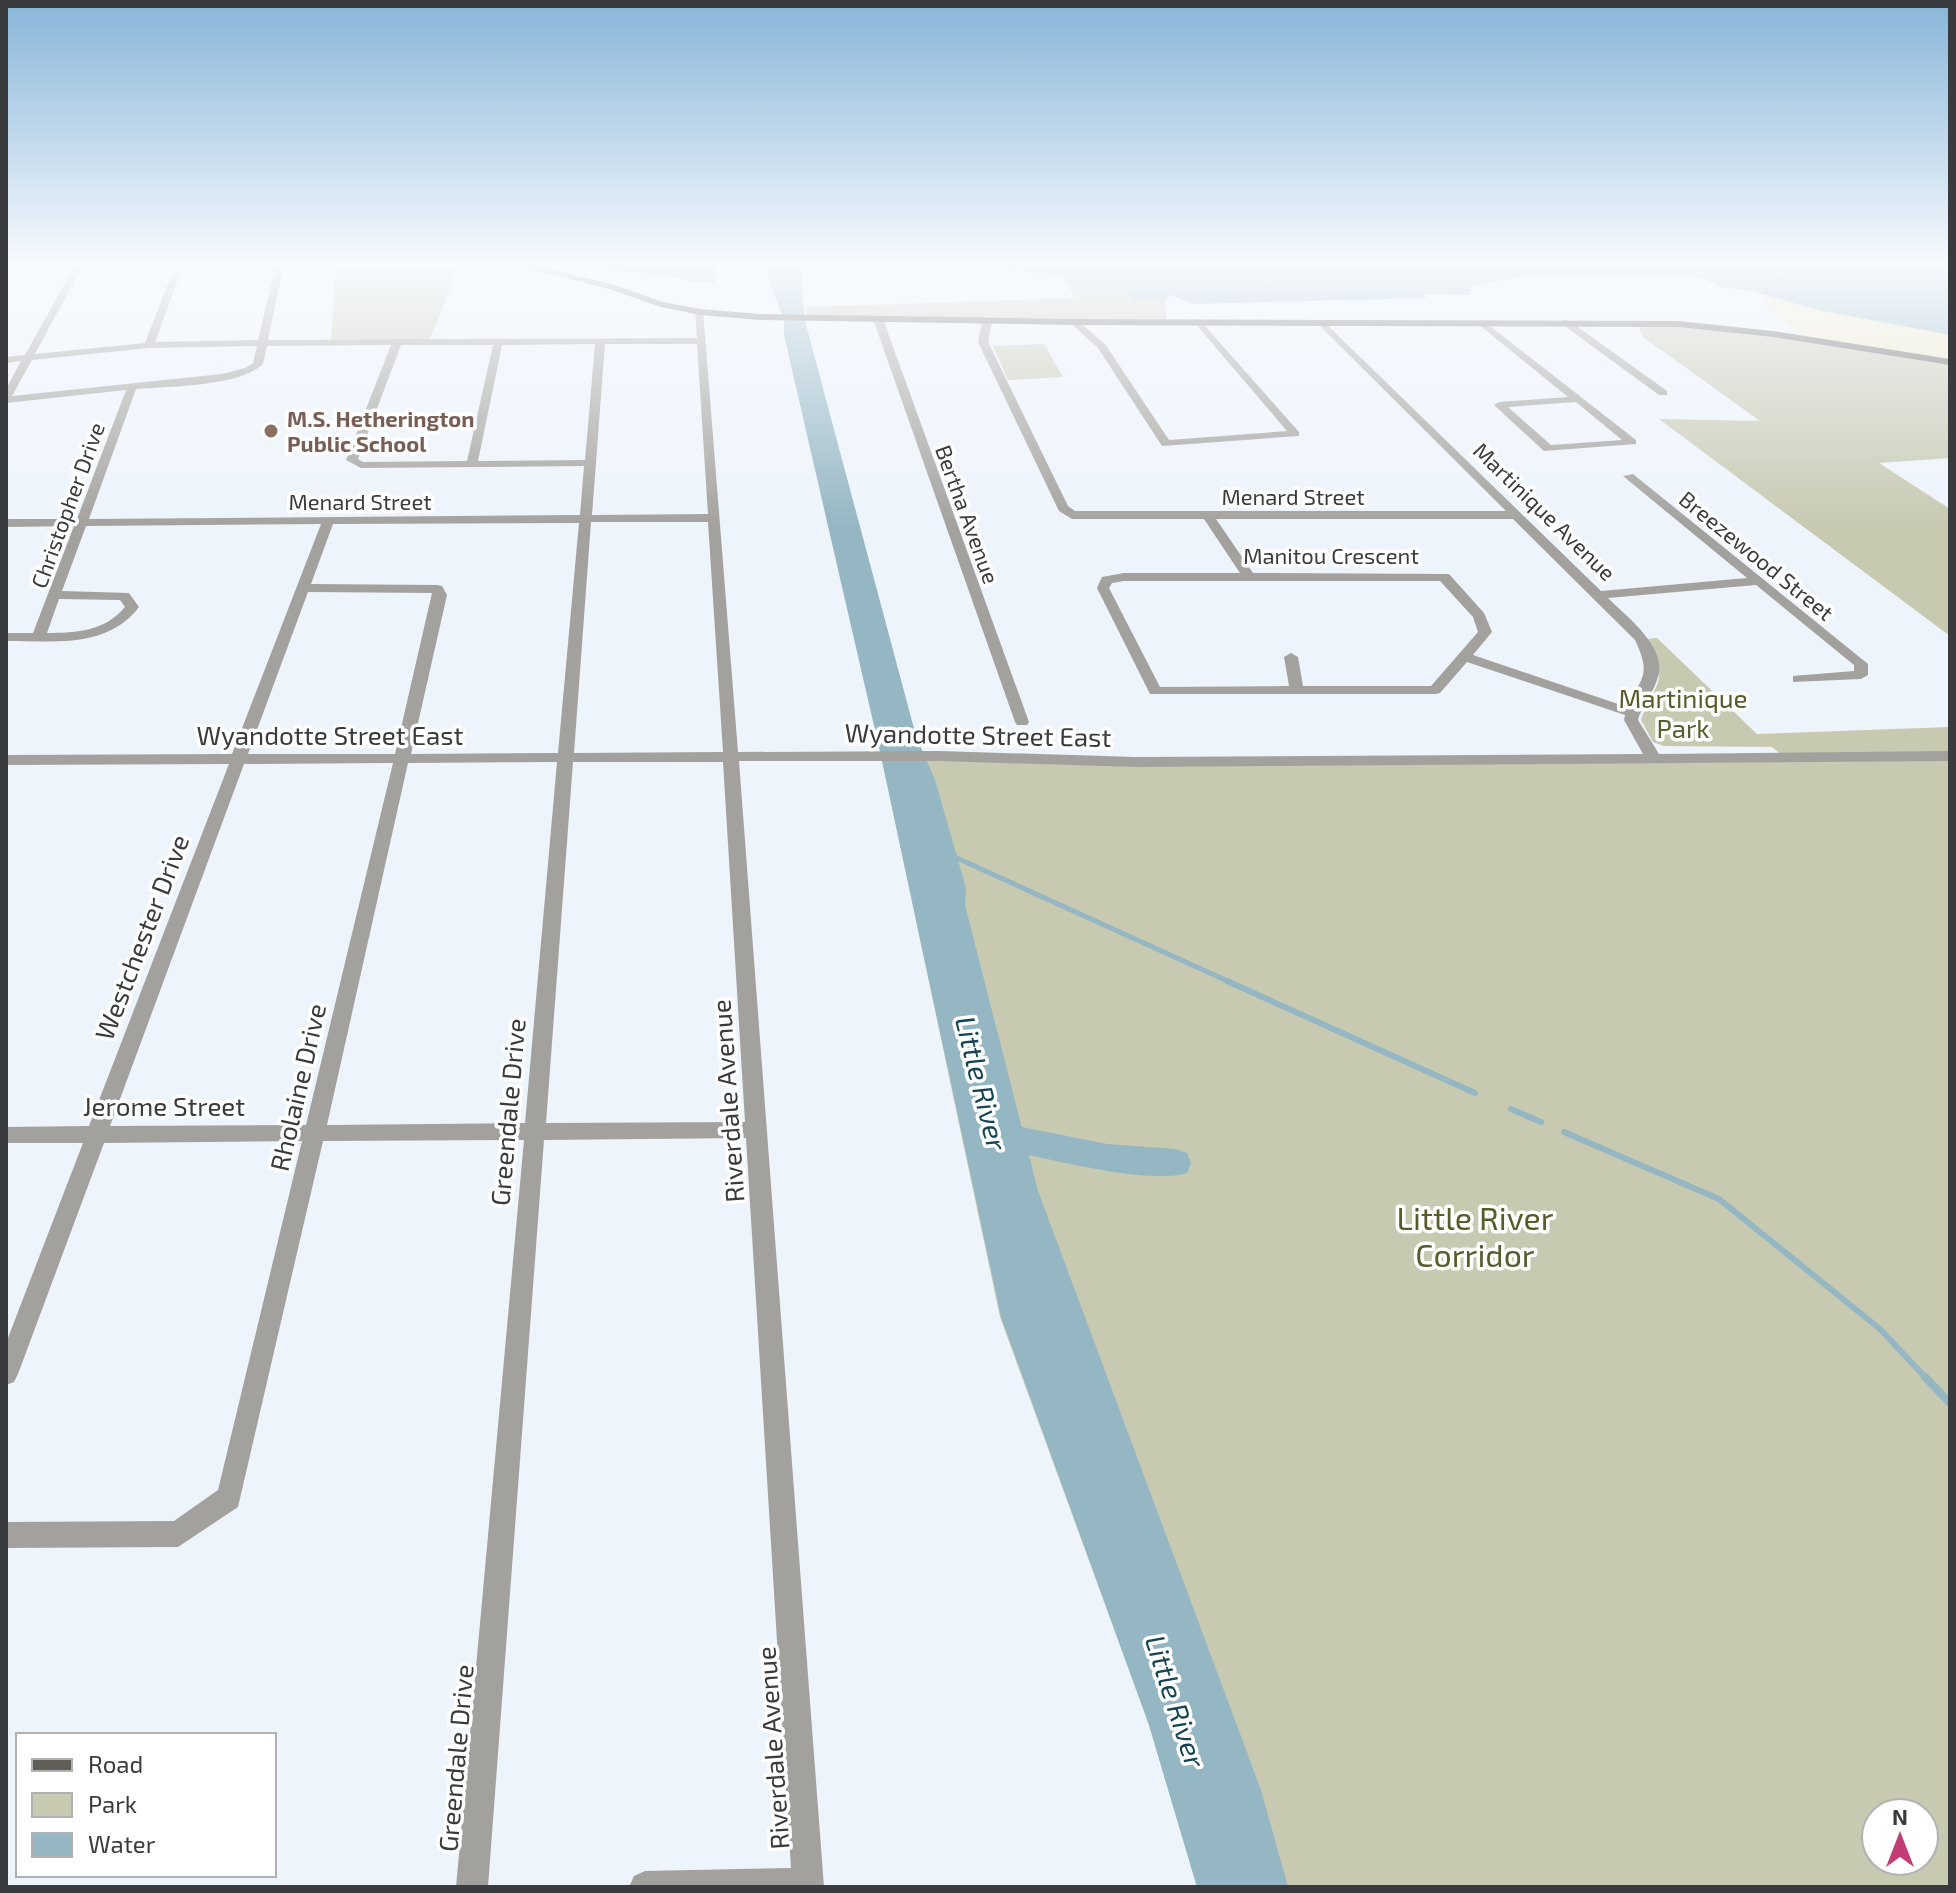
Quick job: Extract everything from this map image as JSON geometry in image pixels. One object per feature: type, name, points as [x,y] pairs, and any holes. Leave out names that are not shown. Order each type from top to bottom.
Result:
[{"type":"main road","points":[[1879,351],[1950,362]]},
{"type":"street","points":[[6,399],[32,351]]},
{"type":"street","points":[[6,360],[86,351]]},
{"type":"street","points":[[6,399],[238,374],[258,364],[261,351]]},
{"type":"street","points":[[393,351],[352,460],[361,465],[590,463]]},
{"type":"street","points":[[472,464],[496,351]]},
{"type":"street","name":"Greendale Drive","points":[[472,1887],[599,351]]},
{"type":"street","name":"Riverdale Avenue","points":[[702,351],[808,1885]]},
{"type":"street","name":"Bertha Avenue","points":[[890,351],[1022,722]]},
{"type":"street","name":"Menard Street","points":[[988,351],[1063,508],[1072,515],[1515,515]]},
{"type":"street","points":[[1105,351],[1166,444],[1295,434],[1224,351]]},
{"type":"street","name":"Martinique Avenue","points":[[1350,351],[1641,638],[1652,659],[1652,681],[1632,713]]},
{"type":"street","points":[[1518,351],[1632,442],[1548,449],[1499,405],[1577,399]]},
{"type":"street","points":[[1605,351],[1663,393]]},
{"type":"street","name":"Christopher Drive","points":[[39,636],[132,387]]},
{"type":"street","name":"Breezewood Street","points":[[1629,476],[1861,664],[1861,675],[1798,679]]},
{"type":"street","points":[[1208,516],[1249,577]]},
{"type":"street","name":"Menard Street","points":[[6,523],[714,518]]},
{"type":"street","name":"Westchester Drive","points":[[6,1374],[94,1134],[240,759],[328,521]]},
{"type":"street","name":"Manitou Crescent","points":[[1124,577],[1444,577],[1479,616],[1485,632],[1466,657],[1435,690],[1155,691],[1103,588],[1107,580],[1124,577]]},
{"type":"street","points":[[1600,595],[1757,581]]},
{"type":"street","name":"Rholaine Drive","points":[[6,1535],[178,1534],[229,1498],[440,595],[437,589],[305,588]]},
{"type":"street","points":[[6,637],[88,635],[116,624],[126,617],[132,607],[124,596],[55,595]]},
{"type":"street","points":[[1291,657],[1297,691]]},
{"type":"street","points":[[1466,657],[1632,713],[1631,720],[1653,757]]},
{"type":"street","name":"Wyandotte Street East","points":[[6,760],[852,755],[1136,762],[1950,756]]},
{"type":"street","name":"Jerome Street","points":[[6,1135],[754,1130]]},
{"type":"street","points":[[645,1887],[808,1885]]},
{"type":"green space","points":[[995,351],[1048,351],[1063,377],[1008,380]]},
{"type":"green space","points":[[1663,351],[1882,351],[1950,361],[1950,458],[1879,463],[1950,509],[1950,636],[1659,419],[1760,421]]},
{"type":"green space","name":"Little River Corridor","points":[[1657,638],[1757,734],[1950,727],[1950,1887],[1197,1887],[1149,1725],[1000,1317],[881,756],[1136,762],[1782,755],[1772,747],[1664,746],[1653,742],[1641,720],[1658,681],[1658,664],[1648,639]]},
{"type":"sand","points":[[1900,351],[1950,351],[1950,359]]},
{"type":"water","name":"Little River","points":[[788,351],[813,351],[916,736],[935,780],[966,888],[965,905],[1038,1191],[1261,1790],[1288,1887],[1197,1887],[1149,1725],[1001,1317],[881,756]]},
{"type":"waterway","points":[[948,854],[1232,983]]},
{"type":"waterway","points":[[1227,981],[1475,1093]]},
{"type":"waterway","points":[[1511,1109],[1541,1122]]},
{"type":"waterway","points":[[1564,1132],[1719,1199],[1880,1329],[1927,1379]]},
{"type":"waterway","name":"Little River","points":[[993,1134],[1107,1157],[1175,1163]]},
{"type":"waterway","points":[[1925,1377],[1950,1403]]},
{"type":"place","name":"M.S. Hetherington Public School","points":[[271,431]]},
{"type":"park label","name":"Martinique Park","points":[[1683,712]]}]
